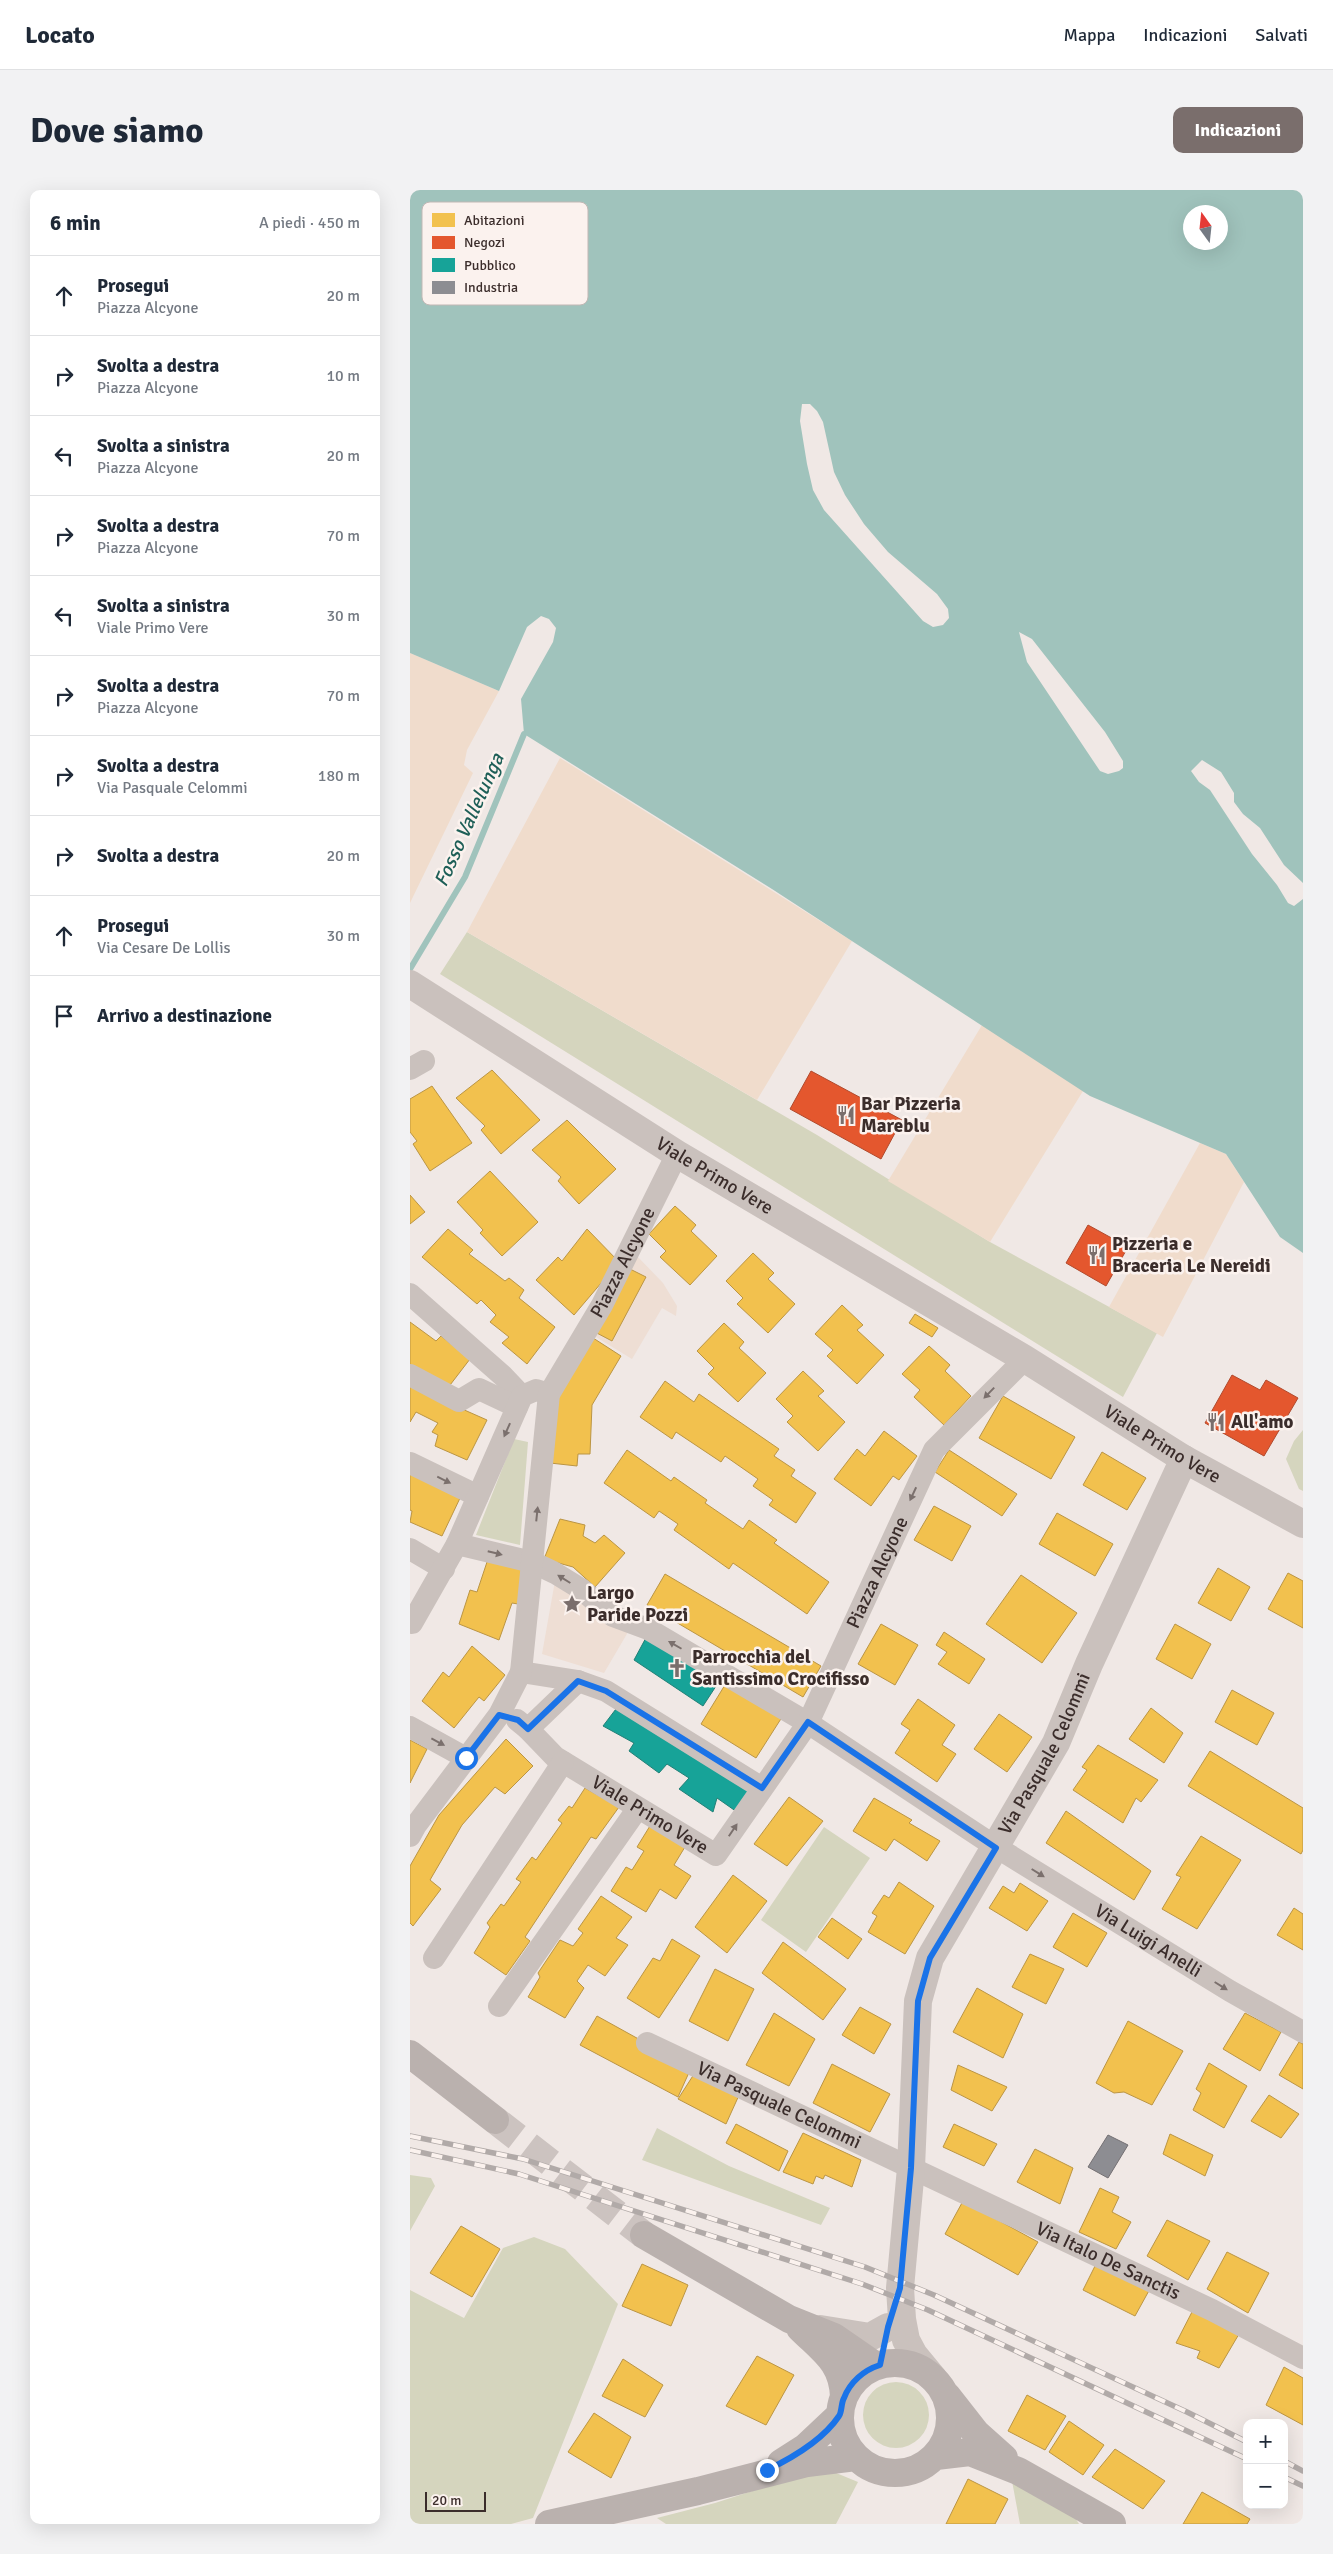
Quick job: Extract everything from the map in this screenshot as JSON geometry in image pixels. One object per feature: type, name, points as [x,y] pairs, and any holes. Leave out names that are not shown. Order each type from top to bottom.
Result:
[{"type":"main road","points":[[410,2054],[495,2120]]},
{"type":"main road","points":[[644,2235],[800,2323],[834,2337],[878,2366]]},
{"type":"main road","points":[[800,2323],[833,2362],[843,2380],[844,2438],[856,2458],[874,2469],[896,2473],[911,2471],[924,2465],[936,2456],[945,2442],[950,2427],[950,2411],[940,2387]]},
{"type":"main road","points":[[746,2478],[788,2460],[806,2447],[842,2406],[860,2376],[878,2366],[891,2363],[914,2366],[940,2387],[976,2433],[1018,2471]]},
{"type":"main road","points":[[936,2456],[970,2452],[1018,2471],[1109,2523]]},
{"type":"main road","points":[[549,2524],[698,2491],[828,2459],[856,2458]]},
{"type":"street","name":"Viale Primo Vere","points":[[410,984],[677,1154],[1024,1359],[1184,1459],[1303,1524]]},
{"type":"street","name":"Piazza Alcyone","points":[[412,1827],[499,1715],[521,1672],[549,1394],[602,1305],[677,1154]]},
{"type":"street","points":[[410,1294],[503,1376],[519,1402]]},
{"type":"street","name":"Piazza Alcyone","points":[[808,1722],[934,1450],[1024,1359]]},
{"type":"street","points":[[410,1375],[459,1401],[479,1389],[519,1402]]},
{"type":"street","points":[[412,1623],[457,1544],[519,1402],[536,1390],[549,1394]]},
{"type":"street","name":"Via Pasquale Celommi","points":[[940,2387],[914,2356],[906,2340],[902,2319],[900,2288],[911,2168],[918,2001],[930,1958],[1056,1743],[1089,1664],[1184,1459]]},
{"type":"street","points":[[410,1463],[478,1496]]},
{"type":"street","points":[[457,1544],[532,1562],[581,1589],[613,1616],[648,1629],[808,1722],[996,1848]]},
{"type":"street","points":[[410,1549],[444,1569]]},
{"type":"street","points":[[521,1672],[578,1681],[606,1691],[762,1788]]},
{"type":"street","points":[[499,1715],[518,1720],[528,1729],[578,1681]]},
{"type":"street","name":"Viale Primo Vere","points":[[528,1729],[563,1762],[716,1855],[808,1722]]},
{"type":"street","points":[[410,1727],[466,1758]]},
{"type":"street","points":[[434,1958],[563,1762]]},
{"type":"street","points":[[499,2006],[638,1808]]},
{"type":"street","name":"Via Luigi Anelli","points":[[996,1848],[1230,1992],[1303,2032]]},
{"type":"street","name":"Via Pasquale Celommi","points":[[648,2043],[911,2168]]},
{"type":"street","name":"Via Italo De Sanctis","points":[[911,2168],[1212,2310],[1303,2358]]},
{"type":"street","name":"Via Pasquale Celommi","points":[[878,2366],[900,2288]]},
{"type":"street","points":[[800,2323],[870,2337],[888,2327]]},
{"type":"green space","points":[[467,932],[817,1135],[990,1242],[1157,1333],[1123,1397],[440,974]]},
{"type":"green space","points":[[1303,1430],[1303,1491],[1299,1489],[1286,1459],[1294,1441]]},
{"type":"green space","points":[[514,1439],[528,1442],[520,1545],[476,1535]]},
{"type":"green space","points":[[824,1827],[870,1858],[806,1952],[761,1920]]},
{"type":"green space","points":[[657,2128],[729,2166],[830,2208],[821,2225],[642,2160]]},
{"type":"green space","points":[[410,2175],[431,2178],[435,2186],[410,2231]]},
{"type":"green space","points":[[534,2237],[565,2249],[618,2304],[533,2518],[511,2524],[410,2524],[410,2290],[464,2318],[503,2248]]},
{"type":"green space","points":[[896,2382],[908,2385],[919,2392],[926,2403],[929,2415],[926,2427],[919,2438],[908,2445],[896,2448],[884,2445],[873,2438],[866,2427],[863,2415],[866,2403],[873,2392],[884,2385]]},
{"type":"green space","points":[[824,2468],[858,2482],[836,2524],[666,2524],[657,2518],[715,2503]]},
{"type":"green space","points":[[1012,2481],[1074,2516],[1079,2524],[1020,2524]]},
{"type":"sand","points":[[410,653],[499,691],[467,750],[464,765],[473,773],[410,903]]},
{"type":"sand","points":[[560,758],[852,941],[757,1100],[467,932]]},
{"type":"sand","points":[[982,1025],[1083,1091],[990,1242],[888,1181]]},
{"type":"sand","points":[[1200,1143],[1226,1154],[1244,1182],[1163,1337],[1109,1307]]},
{"type":"shaded area","points":[[635,1254],[663,1283],[677,1306],[676,1316],[662,1308],[632,1359],[591,1334]]},
{"type":"shaded area","name":"Largo Paride Pozzi","points":[[555,1581],[631,1627],[604,1673],[542,1654]]},
{"type":"water","points":[[410,190],[1303,190],[1303,1253],[1280,1237],[1226,1154],[1090,1096],[772,889],[524,734],[521,699],[553,642],[556,628],[549,619],[541,616],[527,627],[499,691],[410,653]]},
{"type":"pier","points":[[802,404],[810,404],[817,411],[823,422],[834,472],[845,495],[864,524],[888,552],[937,594],[948,609],[949,618],[943,625],[933,627],[923,621],[824,510],[813,490],[807,464],[800,421]]},
{"type":"pier","points":[[1019,632],[1032,639],[1105,732],[1123,761],[1123,768],[1119,771],[1108,774],[1100,771],[1027,662]]},
{"type":"pier","points":[[1202,760],[1221,772],[1234,793],[1234,802],[1243,814],[1260,828],[1284,865],[1303,883],[1303,899],[1294,906],[1288,903],[1277,885],[1252,854],[1210,790],[1199,782],[1191,771]]},
{"type":"building: Abitazioni","points":[[492,1070],[540,1120],[501,1154],[481,1130],[485,1126],[456,1098]]},
{"type":"building: Abitazioni","points":[[432,1086],[472,1143],[430,1171],[413,1144],[417,1141],[410,1132],[410,1099]]},
{"type":"building: Abitazioni","points":[[567,1120],[616,1169],[579,1204],[558,1181],[561,1177],[532,1150]]},
{"type":"building: Abitazioni","points":[[490,1171],[538,1222],[502,1256],[480,1233],[483,1230],[457,1202]]},
{"type":"building: Abitazioni","points":[[410,1195],[425,1212],[410,1224]]},
{"type":"building: Abitazioni","points":[[675,1206],[696,1225],[691,1231],[717,1256],[690,1285],[660,1257],[666,1251],[649,1234]]},
{"type":"building: Abitazioni","points":[[448,1229],[473,1250],[469,1254],[505,1281],[509,1278],[524,1290],[519,1298],[555,1327],[527,1364],[502,1343],[509,1337],[490,1322],[496,1315],[481,1300],[477,1304],[422,1257]]},
{"type":"building: Abitazioni","points":[[587,1229],[619,1262],[574,1315],[536,1280],[558,1257],[562,1261]]},
{"type":"building: Abitazioni","points":[[753,1253],[774,1273],[768,1279],[795,1304],[768,1333],[737,1304],[743,1298],[726,1281]]},
{"type":"building: Abitazioni","points":[[626,1267],[646,1277],[612,1341],[593,1331]]},
{"type":"building: Abitazioni","points":[[842,1305],[863,1325],[857,1330],[884,1355],[857,1384],[827,1356],[833,1350],[815,1334]]},
{"type":"building: Abitazioni","points":[[915,1314],[938,1328],[932,1337],[909,1323]]},
{"type":"building: Abitazioni","points":[[410,1322],[436,1341],[441,1336],[470,1359],[447,1389],[410,1369]]},
{"type":"building: Abitazioni","points":[[724,1323],[744,1342],[739,1348],[766,1373],[738,1402],[708,1374],[714,1368],[697,1351]]},
{"type":"building: Abitazioni","points":[[590,1336],[621,1356],[592,1405],[590,1454],[578,1454],[577,1466],[550,1463],[558,1392]]},
{"type":"building: Abitazioni","points":[[929,1346],[950,1365],[945,1371],[971,1396],[944,1425],[914,1397],[920,1390],[902,1374]]},
{"type":"building: Abitazioni","points":[[803,1371],[824,1391],[818,1396],[845,1422],[818,1451],[787,1422],[793,1416],[776,1399]]},
{"type":"building: Abitazioni","points":[[665,1381],[694,1402],[699,1394],[779,1449],[774,1456],[795,1470],[791,1476],[816,1493],[796,1523],[769,1505],[773,1500],[753,1486],[758,1479],[725,1456],[721,1462],[676,1432],[672,1439],[640,1417]]},
{"type":"building: Abitazioni","points":[[410,1386],[487,1420],[467,1460],[435,1446],[438,1435],[432,1432],[438,1423],[416,1412],[410,1422]]},
{"type":"building: Abitazioni","points":[[1003,1396],[1075,1437],[1051,1479],[979,1438]]},
{"type":"building: Abitazioni","points":[[884,1431],[917,1456],[899,1480],[893,1476],[871,1506],[834,1479],[857,1449],[865,1456]]},
{"type":"building: Abitazioni","points":[[627,1450],[671,1481],[674,1477],[707,1500],[705,1503],[743,1529],[749,1520],[777,1540],[774,1543],[829,1582],[807,1614],[733,1563],[729,1569],[674,1530],[678,1524],[659,1511],[654,1518],[604,1483]]},
{"type":"building: Abitazioni","points":[[949,1450],[1017,1494],[1002,1516],[935,1472]]},
{"type":"building: Abitazioni","points":[[1102,1452],[1146,1478],[1127,1510],[1083,1485]]},
{"type":"building: Abitazioni","points":[[410,1470],[461,1496],[442,1536],[410,1522],[412,1511],[410,1510]]},
{"type":"building: Abitazioni","points":[[934,1506],[971,1526],[952,1561],[914,1540]]},
{"type":"building: Abitazioni","points":[[1057,1513],[1113,1544],[1095,1576],[1039,1544]]},
{"type":"building: Abitazioni","points":[[560,1519],[585,1525],[583,1536],[595,1543],[604,1535],[625,1553],[595,1587],[573,1567],[544,1559]]},
{"type":"building: Abitazioni","points":[[489,1556],[530,1573],[518,1604],[512,1603],[499,1640],[459,1624],[470,1590],[477,1592]]},
{"type":"building: Abitazioni","points":[[1218,1568],[1250,1587],[1231,1621],[1198,1603]]},
{"type":"building: Abitazioni","points":[[1288,1573],[1303,1581],[1303,1628],[1268,1609]]},
{"type":"building: Abitazioni","points":[[665,1574],[821,1666],[803,1697],[647,1605]]},
{"type":"building: Abitazioni","points":[[1021,1575],[1077,1613],[1042,1663],[986,1624]]},
{"type":"building: Abitazioni","points":[[881,1624],[918,1645],[895,1685],[858,1664]]},
{"type":"building: Abitazioni","points":[[1175,1624],[1211,1644],[1192,1679],[1156,1659]]},
{"type":"building: Abitazioni","points":[[944,1632],[985,1659],[969,1684],[938,1664],[947,1652],[936,1645]]},
{"type":"building: Abitazioni","points":[[472,1646],[505,1675],[484,1701],[479,1697],[454,1728],[422,1701],[443,1672],[449,1677]]},
{"type":"building: Abitazioni","points":[[728,1680],[784,1714],[756,1758],[701,1724]]},
{"type":"building: Abitazioni","points":[[1232,1690],[1274,1713],[1257,1745],[1215,1722]]},
{"type":"building: Abitazioni","points":[[918,1699],[955,1725],[942,1745],[956,1754],[937,1782],[895,1753],[910,1730],[901,1724]]},
{"type":"building: Abitazioni","points":[[1151,1708],[1183,1733],[1164,1763],[1129,1739]]},
{"type":"building: Abitazioni","points":[[999,1714],[1032,1737],[1007,1772],[974,1749]]},
{"type":"building: Abitazioni","points":[[506,1739],[533,1766],[505,1794],[495,1787],[462,1825],[430,1880],[441,1889],[413,1926],[410,1923],[410,1866],[439,1815]]},
{"type":"building: Abitazioni","points":[[410,1740],[427,1749],[410,1783]]},
{"type":"building: Abitazioni","points":[[1098,1745],[1158,1780],[1141,1802],[1136,1798],[1123,1823],[1073,1790],[1087,1770],[1082,1767]]},
{"type":"building: Abitazioni","points":[[1210,1751],[1303,1808],[1303,1850],[1301,1854],[1188,1786]]},
{"type":"building: Abitazioni","points":[[585,1788],[619,1807],[596,1839],[591,1837],[525,1937],[530,1941],[506,1975],[474,1953],[490,1927],[487,1923],[501,1904],[504,1906],[521,1882],[516,1879],[532,1857],[536,1860],[562,1823],[558,1820],[569,1806],[572,1808]]},
{"type":"building: Abitazioni","points":[[789,1797],[823,1821],[787,1866],[754,1844]]},
{"type":"building: Abitazioni","points":[[874,1798],[912,1820],[909,1823],[940,1841],[927,1861],[894,1839],[886,1851],[853,1831]]},
{"type":"building: Abitazioni","points":[[1066,1811],[1151,1871],[1134,1900],[1046,1843]]},
{"type":"building: Abitazioni","points":[[653,1821],[688,1842],[674,1865],[691,1876],[676,1899],[660,1889],[646,1912],[611,1891],[626,1867],[632,1870],[644,1851],[637,1847]]},
{"type":"building: Abitazioni","points":[[1201,1836],[1241,1860],[1197,1929],[1162,1909],[1181,1877],[1176,1875]]},
{"type":"building: Abitazioni","points":[[733,1875],[767,1901],[727,1953],[695,1927]]},
{"type":"building: Abitazioni","points":[[899,1882],[934,1906],[905,1954],[868,1932],[877,1916],[872,1913],[884,1895],[889,1898]]},
{"type":"building: Abitazioni","points":[[1020,1883],[1048,1901],[1027,1931],[989,1908],[1003,1886],[1014,1893]]},
{"type":"building: Abitazioni","points":[[601,1896],[632,1917],[616,1938],[628,1945],[605,1976],[588,1965],[577,1981],[584,1988],[565,2018],[528,1997],[540,1977],[538,1973],[560,1940],[573,1946],[583,1933],[578,1929]]},
{"type":"building: Abitazioni","points":[[1294,1908],[1303,1914],[1303,1950],[1277,1935]]},
{"type":"building: Abitazioni","points":[[1073,1913],[1107,1933],[1087,1967],[1053,1947]]},
{"type":"building: Abitazioni","points":[[832,1918],[862,1939],[848,1959],[818,1937]]},
{"type":"building: Abitazioni","points":[[672,1939],[700,1956],[659,2018],[627,1998],[653,1958],[660,1961]]},
{"type":"building: Abitazioni","points":[[783,1942],[846,1989],[823,2020],[762,1973]]},
{"type":"building: Abitazioni","points":[[1030,1954],[1064,1969],[1046,2004],[1012,1987]]},
{"type":"building: Abitazioni","points":[[715,1969],[754,1989],[728,2041],[689,2021]]},
{"type":"building: Abitazioni","points":[[977,1988],[1023,2014],[1003,2058],[953,2032]]},
{"type":"building: Abitazioni","points":[[860,2007],[891,2024],[874,2054],[842,2035]]},
{"type":"building: Abitazioni","points":[[774,2013],[815,2039],[789,2086],[746,2065]]},
{"type":"building: Abitazioni","points":[[1245,2013],[1281,2032],[1260,2071],[1223,2049]]},
{"type":"building: Abitazioni","points":[[597,2016],[691,2068],[678,2097],[580,2045]]},
{"type":"building: Abitazioni","points":[[1128,2021],[1183,2051],[1152,2105],[1124,2092],[1114,2093],[1096,2083]]},
{"type":"building: Abitazioni","points":[[1299,2042],[1303,2044],[1303,2089],[1279,2075]]},
{"type":"building: Abitazioni","points":[[1209,2063],[1247,2086],[1224,2128],[1193,2110],[1201,2093],[1196,2089]]},
{"type":"building: Abitazioni","points":[[832,2064],[890,2094],[870,2132],[813,2103]]},
{"type":"building: Abitazioni","points":[[958,2065],[1007,2087],[992,2111],[951,2090]]},
{"type":"building: Abitazioni","points":[[696,2071],[740,2093],[726,2124],[678,2099]]},
{"type":"building: Abitazioni","points":[[1269,2095],[1299,2114],[1281,2138],[1251,2121]]},
{"type":"building: Abitazioni","points":[[736,2124],[788,2151],[779,2171],[726,2143]]},
{"type":"building: Abitazioni","points":[[954,2124],[997,2144],[984,2166],[943,2147]]},
{"type":"building: Abitazioni","points":[[803,2133],[861,2160],[852,2187],[825,2175],[823,2179],[816,2176],[813,2184],[783,2172]]},
{"type":"building: Abitazioni","points":[[1170,2134],[1213,2155],[1205,2176],[1163,2154]]},
{"type":"building: Abitazioni","points":[[1035,2149],[1073,2168],[1060,2204],[1017,2182]]},
{"type":"building: Abitazioni","points":[[1100,2188],[1119,2197],[1112,2212],[1131,2222],[1116,2249],[1079,2232]]},
{"type":"building: Abitazioni","points":[[963,2201],[1038,2242],[1018,2275],[945,2234]]},
{"type":"building: Abitazioni","points":[[1167,2220],[1210,2241],[1188,2280],[1147,2256]]},
{"type":"building: Abitazioni","points":[[461,2226],[500,2249],[472,2297],[430,2273]]},
{"type":"building: Abitazioni","points":[[1227,2252],[1269,2273],[1248,2313],[1207,2289]]},
{"type":"building: Abitazioni","points":[[1098,2260],[1151,2287],[1135,2316],[1083,2290]]},
{"type":"building: Abitazioni","points":[[642,2264],[688,2285],[671,2326],[622,2306]]},
{"type":"building: Abitazioni","points":[[1193,2310],[1239,2334],[1219,2368],[1197,2358],[1200,2351],[1176,2343]]},
{"type":"building: Abitazioni","points":[[757,2356],[794,2375],[766,2425],[726,2406]]},
{"type":"building: Abitazioni","points":[[623,2359],[663,2385],[645,2417],[602,2396]]},
{"type":"building: Abitazioni","points":[[1284,2367],[1303,2378],[1303,2425],[1266,2405]]},
{"type":"building: Abitazioni","points":[[1027,2395],[1066,2416],[1045,2450],[1008,2431]]},
{"type":"building: Abitazioni","points":[[594,2413],[631,2437],[611,2478],[568,2452]]},
{"type":"building: Abitazioni","points":[[1069,2421],[1104,2445],[1083,2475],[1049,2452]]},
{"type":"building: Abitazioni","points":[[1115,2449],[1165,2481],[1143,2509],[1092,2477]]},
{"type":"building: Abitazioni","points":[[968,2479],[1008,2499],[995,2524],[946,2524]]},
{"type":"building: Abitazioni","points":[[1202,2492],[1250,2519],[1247,2524],[1183,2524]]},
{"type":"building: Negozi","points":[[811,1071],[902,1120],[881,1159],[790,1109]]},
{"type":"building: Negozi","points":[[1088,1225],[1128,1247],[1106,1286],[1066,1263]]},
{"type":"building: Negozi","points":[[1232,1375],[1260,1390],[1266,1380],[1298,1398],[1264,1456],[1205,1423]]},
{"type":"building: Pubblico","name":"Parrocchia del Santissimo Crocifisso","points":[[648,1634],[722,1677],[703,1706],[634,1660]]},
{"type":"building: Pubblico","points":[[619,1705],[749,1791],[737,1812],[717,1798],[713,1812],[679,1789],[689,1778],[667,1764],[659,1773],[629,1751],[634,1743],[603,1726]]},
{"type":"building: Industria","points":[[1108,2135],[1128,2145],[1108,2178],[1088,2167]]},
{"type":"waterway","name":"Fosso Vallelunga","points":[[410,969],[465,877],[524,734]]},
{"type":"tunnel","points":[[495,2120],[644,2235]]},
{"type":"railway","points":[[410,2136],[523,2159],[865,2267],[934,2295],[1187,2412],[1243,2440]]},
{"type":"railway","points":[[410,2150],[519,2174],[862,2284],[928,2310],[1243,2457]]},
{"type":"railway","points":[[1288,2463],[1303,2471]]},
{"type":"railway","points":[[1288,2479],[1303,2486]]},
{"type":"place","name":"Bar Pizzeria Mareblu","points":[[846,1115]]},
{"type":"place","name":"Pizzeria e Braceria Le Nereidi","points":[[1097,1255]]},
{"type":"place","name":"All'amo","points":[[1216,1422]]},
{"type":"place","name":"Largo Paride Pozzi","points":[[572,1604]]},
{"type":"place","name":"Parrocchia del Santissimo Crocifisso","points":[[677,1668]]},
{"type":"route","points":[[466,1758],[499,1715],[518,1720],[528,1729],[578,1681],[606,1691],[762,1788],[808,1722],[996,1848],[930,1958],[918,2001],[911,2168],[900,2288],[888,2327],[880,2365],[867,2370],[848,2389],[841,2406],[840,2415],[824,2432],[788,2460],[767,2470]]}]
